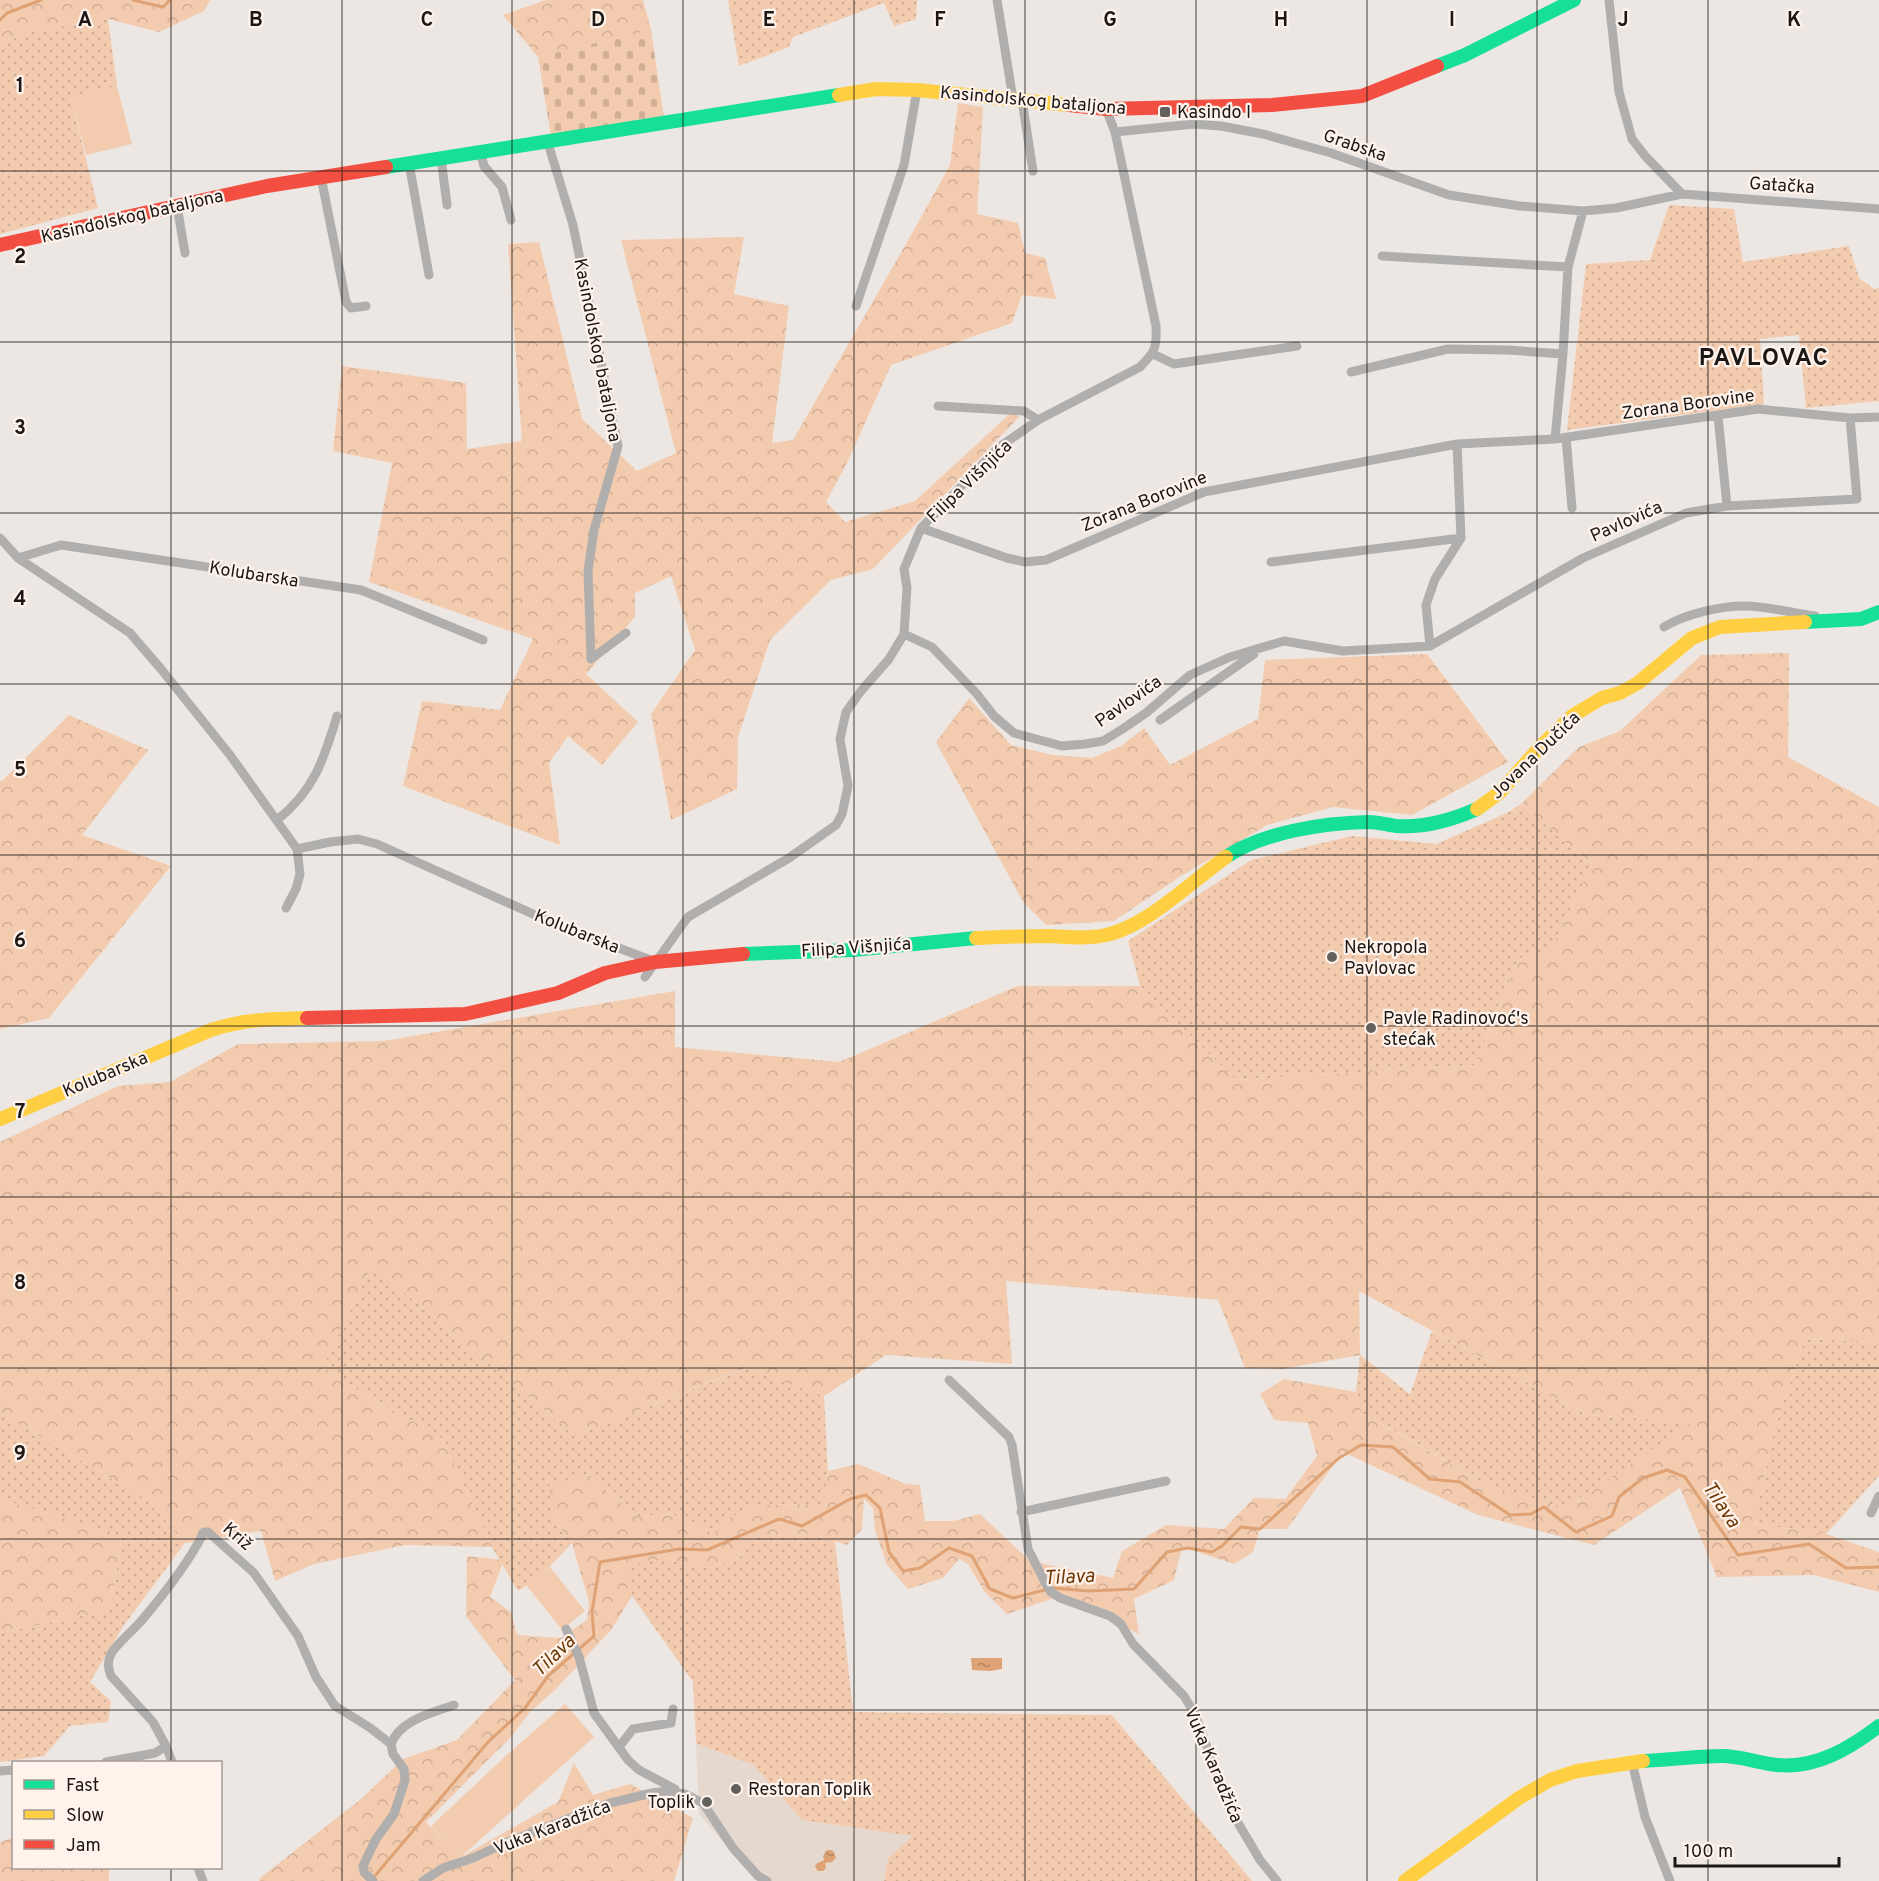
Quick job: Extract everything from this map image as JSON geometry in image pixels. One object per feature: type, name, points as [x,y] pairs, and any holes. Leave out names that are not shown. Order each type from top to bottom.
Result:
[{"type":"street","points":[[997,0],[1033,171]]},
{"type":"street","name":"Kasindolskog bataljona","points":[[0,245],[267,186],[876,88],[1106,109],[1272,105],[1362,96],[1465,55],[1574,0]]},
{"type":"street","points":[[1609,0],[1619,92],[1632,139],[1682,194]]},
{"type":"street","points":[[856,306],[904,165],[917,90]]},
{"type":"street","points":[[1106,109],[1115,132],[1156,326],[1157,343],[1153,354],[1174,363],[1297,346]]},
{"type":"street","name":"Grabska","points":[[1115,132],[1194,124],[1221,126],[1263,134],[1331,153],[1449,195],[1520,206],[1583,212],[1616,208],[1682,194]]},
{"type":"street","name":"Kasindolskog bataljona","points":[[548,140],[573,225],[618,446],[594,530],[588,570],[591,659],[626,633]]},
{"type":"street","points":[[480,151],[484,166],[502,187],[511,220]]},
{"type":"street","points":[[441,158],[447,205]]},
{"type":"street","points":[[408,163],[429,275]]},
{"type":"street","points":[[321,177],[346,302],[351,308],[366,306]]},
{"type":"street","name":"Gatačka","points":[[1682,194],[1879,210]]},
{"type":"street","points":[[177,206],[185,253]]},
{"type":"street","points":[[1555,439],[1568,267],[1583,212]]},
{"type":"street","points":[[1382,256],[1568,267]]},
{"type":"street","points":[[1351,372],[1448,349],[1563,354]]},
{"type":"street","name":"Filipa Višnjića","points":[[645,977],[688,917],[789,858],[836,825],[842,814],[848,786],[840,740],[846,712],[889,659],[904,634],[907,588],[904,569],[921,528],[998,448],[1038,420],[1140,367],[1153,354]]},
{"type":"street","points":[[938,406],[1024,411],[1038,420]]},
{"type":"street","name":"Zorana Borovine","points":[[921,528],[1007,558],[1025,562],[1046,560],[1204,492],[1456,444],[1555,439],[1758,409],[1850,418],[1879,417]]},
{"type":"street","points":[[1718,416],[1727,506]]},
{"type":"street","name":"Pavlovića","points":[[904,634],[932,646],[977,694],[994,716],[1014,733],[1062,746],[1102,741],[1146,713],[1190,675],[1230,657],[1284,641],[1343,651],[1430,646],[1583,558],[1686,513],[1727,506],[1857,499],[1850,418]]},
{"type":"street","points":[[1566,437],[1572,508]]},
{"type":"street","points":[[1430,646],[1426,605],[1435,579],[1461,538],[1456,444]]},
{"type":"street","points":[[0,538],[18,558],[130,633],[230,755],[297,849],[300,874],[296,889],[286,908]]},
{"type":"street","points":[[1271,562],[1461,538]]},
{"type":"street","name":"Kolubarska","points":[[18,558],[61,545],[361,590],[483,640]]},
{"type":"street","points":[[1664,627],[1673,621],[1708,610],[1745,606],[1838,620]]},
{"type":"street","name":"Jovana Dučića","points":[[1128,927],[1162,906],[1202,874],[1240,848],[1262,840],[1342,823],[1425,825],[1460,816],[1478,808],[1499,793],[1541,746],[1572,716],[1602,698],[1620,693],[1638,683],[1692,638],[1719,627],[1861,619],[1879,612]]},
{"type":"street","name":"Pavlovića","points":[[1160,720],[1261,648]]},
{"type":"street","points":[[277,820],[294,807],[317,774],[337,716]]},
{"type":"street","name":"Kolubarska","points":[[297,849],[358,839],[377,844],[553,923],[655,962]]},
{"type":"street","name":"Filipa Višnjića","points":[[655,962],[769,952],[853,950],[954,939],[1018,936],[1088,937],[1128,927]]},
{"type":"street","name":"Kolubarska","points":[[0,1119],[211,1030],[233,1023],[258,1019],[465,1014],[558,993],[605,973],[655,962]]},
{"type":"street","name":"Vuka Karadžića","points":[[950,1380],[1009,1437],[1028,1549],[1048,1588],[1060,1598],[1110,1616],[1121,1624],[1133,1644],[1184,1696],[1194,1714],[1228,1806],[1260,1860],[1277,1881]]},
{"type":"street","points":[[1022,1512],[1166,1481]]},
{"type":"street","points":[[1871,1513],[1879,1496]]},
{"type":"street","name":"Križ","points":[[172,1761],[153,1722],[111,1676],[108,1668],[109,1660],[112,1651],[130,1634],[171,1584],[204,1532],[208,1532],[254,1573],[298,1636],[316,1677],[335,1706],[391,1744]]},
{"type":"street","points":[[566,1629],[579,1657],[594,1713],[628,1760],[639,1770],[703,1803],[734,1848],[758,1876],[767,1881]]},
{"type":"street","points":[[371,1880],[364,1872],[363,1866],[376,1839],[394,1814],[405,1780],[404,1769],[393,1754],[391,1744],[394,1736],[412,1722],[454,1705]]},
{"type":"street","points":[[619,1747],[633,1729],[671,1723],[672,1709]]},
{"type":"street","points":[[1405,1881],[1519,1798],[1550,1780],[1577,1771],[1632,1762],[1724,1756],[1778,1765],[1801,1765],[1845,1749],[1879,1726]]},
{"type":"street","points":[[111,1761],[155,1753],[166,1746]]},
{"type":"street","points":[[1632,1762],[1645,1817],[1670,1881]]},
{"type":"street","name":"Vuka Karadžića","points":[[423,1881],[443,1868],[610,1803],[667,1791],[686,1794]]},
{"type":"shaded area","name":"Restoran Toplik","points":[[696,1743],[753,1765],[802,1820],[914,1836],[888,1858],[884,1881],[761,1881],[743,1865],[699,1814]]},
{"type":"green space","points":[[0,0],[210,0],[204,11],[159,32],[108,19],[34,31],[0,43]]},
{"type":"green space","points":[[546,0],[643,0],[651,30],[538,57],[503,15]]},
{"type":"green space","points":[[728,0],[917,0],[916,19],[894,26],[884,3],[793,37],[789,47],[739,66]]},
{"type":"green space","points":[[108,19],[117,86],[71,98],[98,208],[0,234],[0,43],[34,31]]},
{"type":"green space","points":[[651,30],[664,118],[551,136],[538,57]]},
{"type":"green space","points":[[117,86],[132,144],[86,155],[71,98]]},
{"type":"green space","points":[[958,103],[983,107],[977,214],[1018,223],[1025,253],[1045,258],[1056,299],[1022,295],[1012,323],[891,365],[848,461],[826,502],[845,522],[915,501],[1013,411],[1019,417],[873,569],[831,580],[770,640],[738,737],[737,789],[671,820],[651,714],[695,650],[671,576],[635,593],[635,617],[586,674],[638,722],[602,765],[568,736],[549,763],[560,845],[403,786],[422,701],[500,710],[533,639],[369,582],[392,463],[333,451],[342,366],[466,383],[467,449],[522,441],[508,244],[539,242],[582,419],[637,471],[676,453],[621,240],[744,237],[734,294],[789,306],[772,443],[793,440],[950,165]]},
{"type":"green space","points":[[1669,205],[1734,209],[1743,262],[1849,246],[1859,278],[1874,289],[1879,288],[1879,401],[1806,408],[1799,335],[1760,339],[1764,404],[1567,430],[1586,264],[1650,260]]},
{"type":"green space","points":[[1789,653],[1788,757],[1879,807],[1879,1342],[1805,1339],[1775,1427],[1754,1524],[1826,1534],[1879,1552],[1879,1592],[1814,1575],[1717,1577],[1680,1488],[1594,1545],[1478,1515],[1343,1452],[1287,1529],[1260,1529],[1253,1552],[1234,1564],[1182,1547],[1174,1580],[1134,1599],[1139,1634],[1060,1596],[1007,1614],[984,1591],[968,1564],[959,1559],[943,1578],[908,1589],[887,1565],[875,1530],[873,1508],[864,1499],[862,1529],[847,1545],[811,1534],[756,1536],[740,1558],[708,1568],[679,1562],[650,1560],[628,1566],[632,1596],[611,1630],[555,1690],[530,1712],[511,1737],[426,1822],[461,1857],[558,1802],[574,1763],[593,1795],[630,1784],[693,1818],[674,1881],[259,1881],[361,1799],[403,1759],[457,1740],[515,1680],[466,1616],[467,1556],[504,1560],[490,1597],[511,1612],[517,1635],[561,1638],[587,1620],[589,1602],[572,1543],[552,1517],[549,1482],[590,1475],[639,1517],[670,1513],[713,1533],[733,1516],[760,1505],[824,1504],[828,1471],[858,1464],[906,1484],[920,1485],[925,1521],[953,1521],[980,1514],[1030,1561],[1113,1578],[1122,1551],[1166,1525],[1224,1529],[1254,1498],[1285,1499],[1317,1456],[1308,1423],[1274,1420],[1260,1394],[1284,1379],[1356,1392],[1362,1414],[1490,1487],[1565,1508],[1693,1422],[1588,1415],[1359,1291],[1360,1355],[1282,1369],[1245,1368],[1218,1300],[1006,1281],[1012,1364],[886,1355],[824,1396],[745,1368],[575,1436],[372,1265],[322,1369],[443,1439],[492,1547],[405,1545],[314,1564],[275,1581],[261,1531],[185,1543],[149,1501],[0,1413],[0,1142],[118,1086],[170,1082],[238,1044],[384,1041],[675,991],[675,1047],[839,1062],[1018,986],[1140,986],[1236,1080],[1475,1065],[1519,958],[1549,954],[1592,864],[1521,804],[1579,747],[1620,731],[1701,655]]},
{"type":"green space","points":[[1427,654],[1508,762],[1412,815],[1333,807],[1267,825],[1181,876],[1114,921],[1046,925],[1023,902],[936,742],[969,698],[1011,745],[1053,755],[1092,758],[1121,746],[1144,728],[1170,765],[1258,719],[1265,660]]},
{"type":"green space","points":[[69,715],[148,750],[82,835],[171,866],[49,1018],[0,1029],[0,780],[2,781]]},
{"type":"green space","points":[[1521,804],[1592,864],[1549,954],[1519,958],[1475,1065],[1236,1080],[1140,986],[1128,941],[1251,860],[1352,836],[1436,844],[1507,813]]},
{"type":"green space","points":[[372,1265],[575,1436],[746,1368],[824,1396],[828,1471],[824,1504],[760,1505],[733,1516],[713,1533],[670,1513],[639,1517],[590,1475],[552,1517],[572,1543],[540,1575],[518,1591],[492,1547],[443,1439],[322,1369]]},
{"type":"green space","points":[[1432,1331],[1588,1415],[1694,1422],[1565,1508],[1490,1487],[1406,1437],[1362,1414],[1356,1392],[1360,1355],[1410,1394]]},
{"type":"green space","points":[[1805,1339],[1879,1342],[1879,1476],[1826,1534],[1754,1524],[1775,1427]]},
{"type":"green space","points":[[0,1413],[149,1501],[185,1543],[124,1625],[90,1682],[111,1701],[108,1722],[70,1726],[44,1756],[0,1762],[0,1633],[110,1610],[122,1536],[0,1499]]},
{"type":"green space","points":[[0,1499],[122,1535],[110,1610],[0,1633]]},
{"type":"green space","points":[[811,1534],[835,1541],[853,1712],[1112,1715],[1252,1881],[884,1881],[888,1858],[913,1836],[802,1820],[753,1765],[696,1743],[693,1682],[632,1596],[627,1566],[650,1560],[679,1562],[708,1568],[740,1558],[756,1536]]},
{"type":"green space","points":[[550,1567],[585,1611],[562,1630],[527,1586]]},
{"type":"green space","points":[[565,1704],[594,1737],[461,1857],[431,1826]]},
{"type":"green space","points":[[12,1838],[12,1869],[109,1869],[109,1881],[0,1881],[0,1842]]},
{"type":"water","points":[[971,1658],[1002,1658],[1002,1669],[972,1670]]},
{"type":"water","points":[[827,1850],[834,1852],[836,1858],[832,1862],[825,1863],[826,1868],[823,1871],[818,1871],[816,1864],[824,1860],[823,1856]]},
{"type":"waterway","points":[[0,20],[7,13],[41,0]]},
{"type":"waterway","points":[[133,0],[163,7],[170,0]]},
{"type":"waterway","name":"Tilava","points":[[374,1877],[488,1742],[525,1708],[548,1676],[594,1636],[592,1612],[600,1562],[679,1549],[707,1550],[779,1519],[802,1526],[850,1499],[866,1495],[880,1508],[889,1552],[903,1571],[920,1568],[949,1548],[972,1556],[990,1589],[1013,1598],[1053,1588],[1088,1591],[1134,1589],[1167,1552],[1188,1548],[1212,1552],[1222,1546],[1241,1527],[1260,1529],[1339,1458],[1361,1445],[1393,1447],[1430,1479],[1460,1482],[1510,1515],[1531,1514],[1544,1507],[1576,1532],[1612,1516],[1619,1497],[1643,1478],[1667,1470],[1685,1477],[1738,1555],[1809,1544],[1846,1568],[1879,1567]]},
{"type":"traffic: fast","points":[[1437,66],[1465,55],[1574,0]]},
{"type":"traffic: fast","points":[[386,167],[839,95]]},
{"type":"traffic: fast","points":[[1805,622],[1861,619],[1879,612]]},
{"type":"traffic: fast","points":[[1226,857],[1258,841],[1313,827],[1368,822],[1417,826],[1448,820],[1477,809]]},
{"type":"traffic: fast","points":[[743,954],[853,950],[976,938]]},
{"type":"traffic: fast","points":[[1643,1761],[1722,1756],[1777,1765],[1805,1764],[1844,1749],[1879,1726]]},
{"type":"traffic: slow","points":[[839,95],[876,89],[917,90],[1069,105]]},
{"type":"traffic: slow","points":[[1477,809],[1499,793],[1541,746],[1572,716],[1602,698],[1620,693],[1638,683],[1692,638],[1720,627],[1805,622]]},
{"type":"traffic: slow","points":[[976,938],[1106,935],[1137,923],[1153,913],[1226,857]]},
{"type":"traffic: slow","points":[[0,1119],[223,1026],[270,1019],[307,1018]]},
{"type":"traffic: slow","points":[[1405,1881],[1519,1798],[1550,1780],[1577,1771],[1643,1761]]},
{"type":"traffic: jam","points":[[1069,105],[1106,109],[1272,105],[1362,96],[1437,66]]},
{"type":"traffic: jam","points":[[0,245],[267,186],[386,167]]},
{"type":"traffic: jam","points":[[307,1018],[465,1014],[558,993],[605,973],[655,962],[743,954]]},
{"type":"place","name":"Kasindo I","points":[[1165,112]]},
{"type":"place","name":"Nekropola Pavlovac","points":[[1332,957]]},
{"type":"place","name":"Pavle Radinovoć's stećak","points":[[1371,1028]]},
{"type":"place","name":"Restoran Toplik","points":[[736,1789]]},
{"type":"place","name":"Toplik","points":[[707,1802]]},
{"type":"district","name":"PAVLOVAC","points":[[1764,357]]}]
